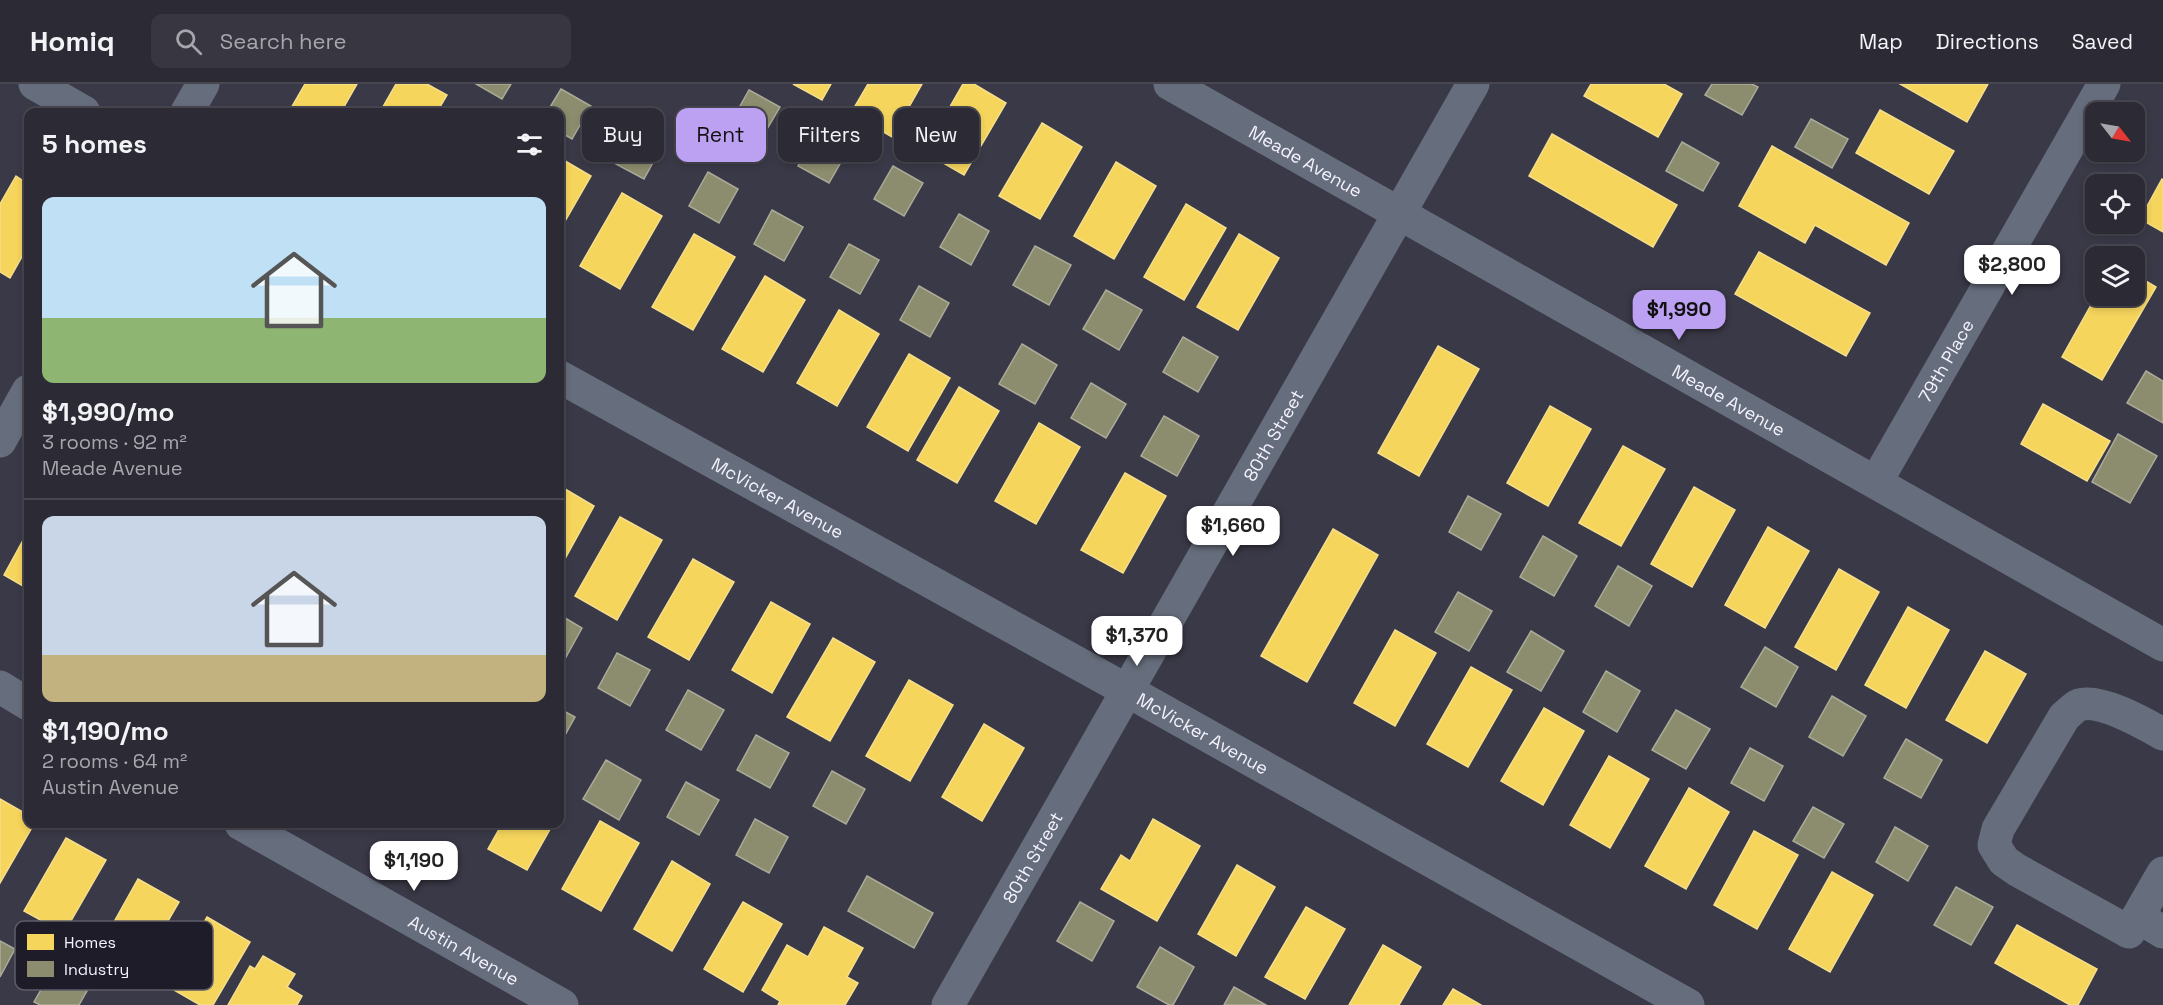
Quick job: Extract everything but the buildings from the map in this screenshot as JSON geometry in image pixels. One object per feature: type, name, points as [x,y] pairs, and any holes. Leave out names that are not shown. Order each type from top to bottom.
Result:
[{"type":"street","points":[[34,84],[77,108]]},
{"type":"street","points":[[189,108],[203,84]]},
{"type":"street","name":"Meade Avenue","points":[[1170,84],[2163,645]]},
{"type":"street","name":"80th Street","points":[[948,1005],[1473,84]]},
{"type":"street","name":"79th Place","points":[[1876,482],[2104,84]]},
{"type":"street","name":"McVicker Avenue","points":[[564,379],[1128,691],[1688,1005]]},
{"type":"street","points":[[0,441],[24,398]]},
{"type":"street","points":[[0,687],[24,702]]},
{"type":"street","points":[[2163,734],[2128,715],[2099,705],[2080,705],[2064,717],[1998,829],[1994,845],[2004,861],[2017,870],[2143,927],[2163,873]]},
{"type":"street","name":"Austin Avenue","points":[[248,828],[562,1005]]}]
